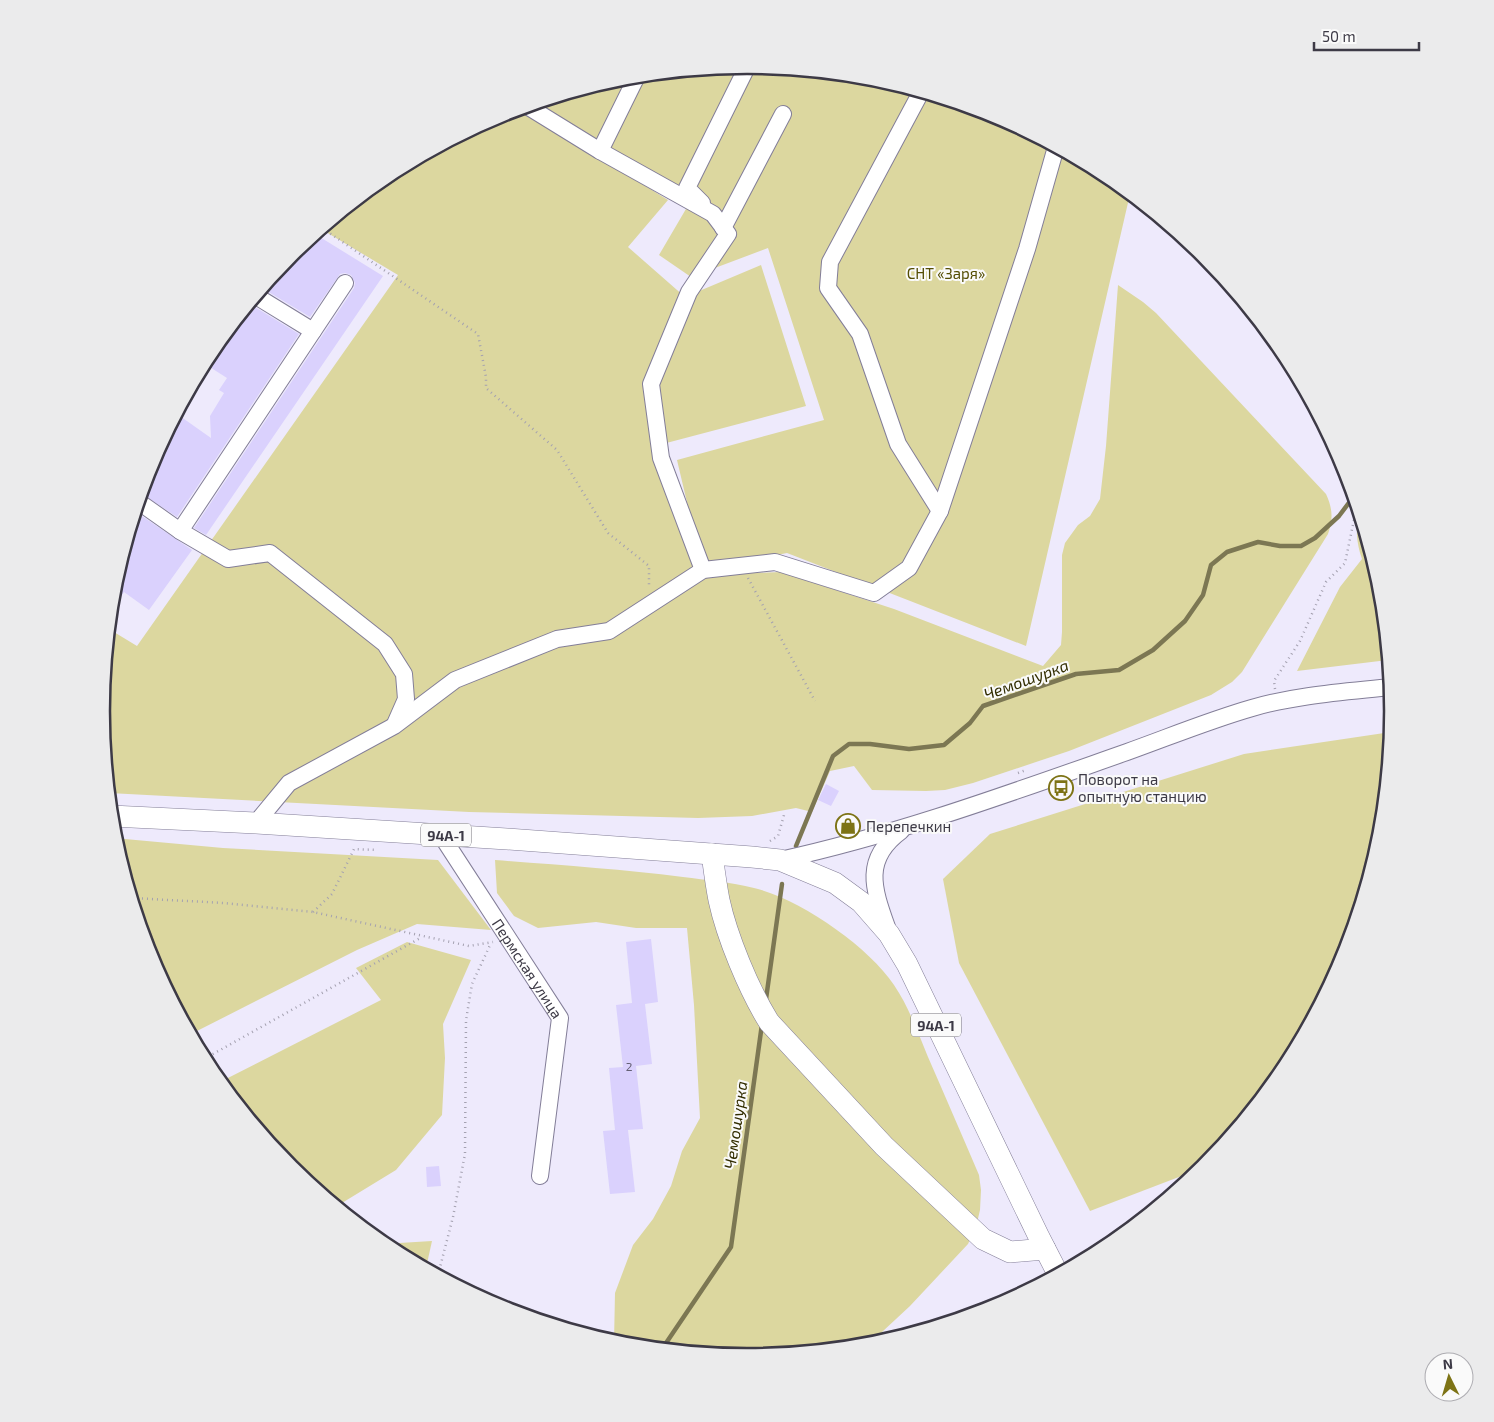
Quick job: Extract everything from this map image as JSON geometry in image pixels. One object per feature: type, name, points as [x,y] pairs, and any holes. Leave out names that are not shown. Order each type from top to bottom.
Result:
[{"type":"main road","name":"94А-1","points":[[119,816],[441,835],[780,860],[835,883],[861,902],[889,934],[907,964],[1055,1269]]},
{"type":"main road","points":[[712,854],[719,901],[732,942],[757,1003],[769,1022],[884,1146],[983,1239],[1010,1252],[1045,1249]]},
{"type":"street","points":[[703,570],[661,458],[651,384],[689,292],[728,234],[713,214],[687,188],[743,74]]},
{"type":"street","points":[[600,151],[634,84]]},
{"type":"street","points":[[918,97],[830,262],[828,288],[860,334],[898,444],[940,512]]},
{"type":"street","points":[[535,111],[600,151],[713,214]]},
{"type":"street","points":[[723,228],[783,114]]},
{"type":"street","points":[[256,823],[289,782],[394,726],[455,680],[557,639],[609,630],[703,570],[775,562],[874,594],[909,568],[940,512],[1027,249],[1054,153]]},
{"type":"street","points":[[180,531],[345,283]]},
{"type":"street","points":[[261,299],[313,331]]},
{"type":"street","points":[[144,506],[180,531],[228,559],[270,553],[385,644],[404,674],[406,699],[394,726]]},
{"type":"street","points":[[780,860],[831,849],[905,827],[1253,708],[1314,696],[1383,687]]},
{"type":"street","points":[[889,934],[878,903],[875,867],[880,851],[889,839],[905,827]]},
{"type":"street","name":"Пермская улица","points":[[441,835],[560,1018],[540,1176]]},
{"type":"path","points":[[327,232],[478,334],[486,377],[486,388],[556,450],[608,533],[649,566],[649,605]]},
{"type":"path","points":[[1278,703],[1274,681],[1300,641],[1326,582],[1345,563],[1354,519]]},
{"type":"path","points":[[742,566],[751,586],[815,701]]},
{"type":"path","points":[[765,845],[778,836],[784,815]]},
{"type":"path","points":[[138,898],[224,903],[313,912],[469,946],[491,943]]},
{"type":"path","points":[[439,1269],[453,1216],[465,1154],[466,1020],[472,984],[491,943],[503,931]]},
{"type":"path","points":[[210,1054],[424,936]]},
{"type":"green space","name":"СНТ «Заря»","points":[[747,74],[789,75],[830,79],[912,95],[991,122],[1029,139],[1066,159],[1129,200],[1026,646],[787,553],[703,570],[677,460],[824,420],[768,248],[691,277],[659,255],[693,197],[544,107],[582,95],[664,79],[705,75]]},
{"type":"green space","points":[[528,113],[668,200],[628,247],[685,297],[761,265],[806,406],[655,446],[696,575],[781,572],[894,609],[1043,666],[1061,645],[1062,555],[1065,543],[1078,525],[1090,516],[1100,499],[1106,446],[1118,285],[1156,313],[1326,494],[1331,510],[1331,524],[1328,534],[1242,672],[1232,682],[1211,695],[1069,751],[973,783],[945,790],[872,790],[854,766],[830,771],[812,812],[796,808],[752,816],[698,818],[469,812],[115,793],[111,753],[110,711],[115,632],[137,646],[398,275],[327,232],[359,205],[428,159],[465,139]]},
{"type":"green space","points":[[1357,528],[1372,587],[1382,661],[1297,671],[1340,587],[1362,559]]},
{"type":"green space","points":[[1383,733],[1379,794],[1372,835],[1363,876],[1350,916],[1336,955],[1319,993],[1299,1030],[1253,1099],[1226,1131],[1183,1175],[1090,1211],[959,963],[943,879],[990,834],[1244,754]]},
{"type":"green space","points":[[123,839],[223,848],[438,860],[491,930],[417,924],[357,950],[196,1031],[175,993],[158,955],[131,876]]},
{"type":"green space","points":[[495,860],[589,867],[727,883],[754,888],[792,902],[812,913],[850,940],[882,970],[904,1002],[979,1175],[981,1190],[980,1210],[976,1227],[968,1244],[910,1306],[880,1334],[830,1343],[789,1347],[747,1348],[705,1347],[664,1343],[614,1334],[615,1293],[633,1245],[653,1219],[671,1186],[682,1151],[700,1118],[694,1005],[687,928],[636,928],[596,922],[538,928],[514,916],[497,893]]},
{"type":"green space","points":[[407,942],[471,960],[443,1024],[445,1058],[442,1115],[396,1170],[342,1203],[296,1162],[241,1099],[227,1079],[381,1000],[356,968]]},
{"type":"green space","points":[[432,1241],[427,1263],[396,1243]]},
{"type":"building","points":[[321,238],[383,276],[206,535],[194,528],[354,288],[355,283],[351,275],[340,274],[310,317],[268,291],[296,260]]},
{"type":"building","points":[[255,307],[299,334],[177,517],[147,497],[158,467],[181,417],[211,438],[210,416],[224,393],[219,390],[227,378],[210,367]]},
{"type":"building","points":[[141,515],[192,550],[149,610],[124,592],[120,598],[131,546]]},
{"type":"building","points":[[826,784],[839,791],[831,806],[818,800]]},
{"type":"building","name":"Перепечкин","points":[[854,817],[857,830],[843,834],[839,820]]},
{"type":"building","points":[[651,939],[658,1002],[645,1004],[652,1064],[636,1066],[643,1129],[628,1130],[635,1192],[610,1194],[603,1131],[615,1130],[609,1068],[623,1067],[616,1005],[632,1003],[626,942]]},
{"type":"building","points":[[439,1166],[441,1186],[427,1187],[426,1167]]},
{"type":"waterway","name":"Чемошурка","points":[[796,846],[833,756],[849,744],[870,744],[909,749],[944,745],[970,723],[983,706],[1076,674],[1119,670],[1153,650],[1185,621],[1203,595],[1211,565],[1227,552],[1258,542],[1280,546],[1301,546],[1315,538],[1339,516],[1349,503]]},
{"type":"waterway","name":"Чемошурка","points":[[766,999],[782,884]]},
{"type":"waterway","name":"Чемошурка","points":[[666,1343],[731,1247],[762,1024]]},
{"type":"place","name":"Поворот на опытную станцию","points":[[1061,788]]},
{"type":"place","name":"Перепечкин","points":[[848,826]]}]
